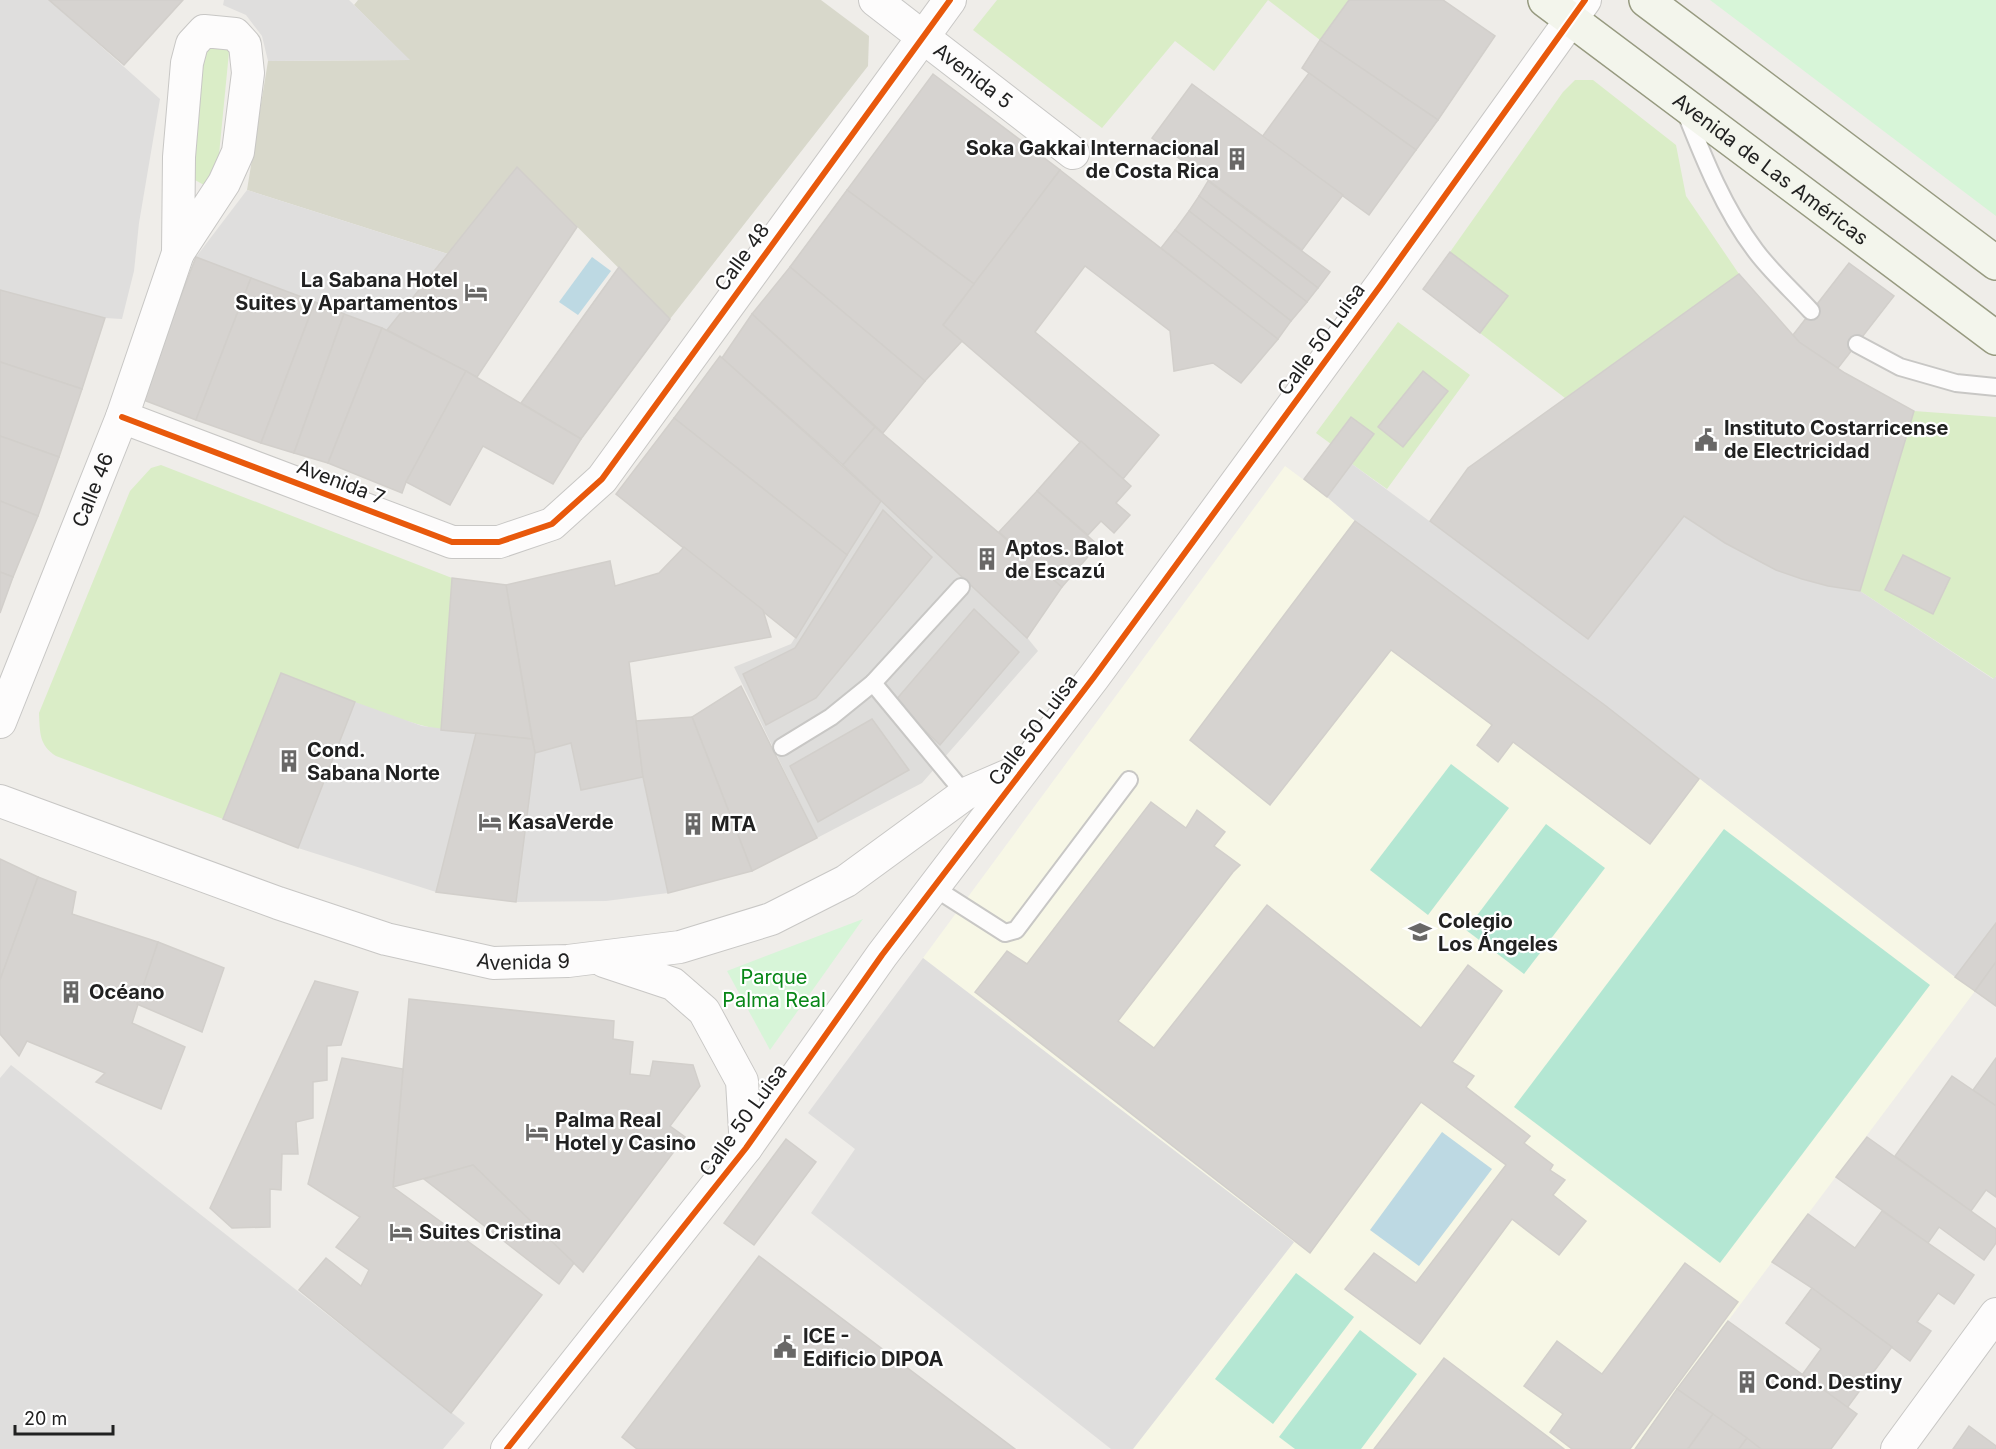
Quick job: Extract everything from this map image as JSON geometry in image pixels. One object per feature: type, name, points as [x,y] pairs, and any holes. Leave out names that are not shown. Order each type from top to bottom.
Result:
[{"type":"main road","name":"Avenida de Las Américas","points":[[1545,0],[1578,10],[1681,102],[1996,338]]},
{"type":"main road","points":[[1646,0],[1996,263]]},
{"type":"street","name":"Avenida 5","points":[[875,0],[1073,153]]},
{"type":"street","name":"Calle 48","points":[[552,524],[602,479],[950,0]]},
{"type":"street","name":"Calle 50 Luisa","points":[[507,1449],[746,1148],[933,887],[1095,677],[1578,10]]},
{"type":"street","name":"Calle 46","points":[[0,722],[123,417],[178,253],[224,183],[238,152],[248,73],[245,45],[235,34],[204,31],[192,44],[187,63],[179,157],[178,253]]},
{"type":"street","name":"Avenida 7","points":[[123,417],[452,542],[499,542],[552,524]]},
{"type":"street","name":"Avenida 9","points":[[0,801],[278,903],[386,939],[493,963],[568,961],[680,947],[771,919],[846,881],[965,794],[1026,768]]},
{"type":"street","points":[[595,959],[673,984],[704,1011],[742,1081],[746,1148]]},
{"type":"street","points":[[1897,1449],[1996,1314]]},
{"type":"lane","points":[[1681,102],[1706,163],[1729,208],[1755,250],[1811,311]]},
{"type":"lane","points":[[1857,344],[1900,367],[1956,382],[1996,387]]},
{"type":"lane","points":[[782,747],[831,717],[873,683],[961,587]]},
{"type":"lane","points":[[873,683],[965,794]]},
{"type":"lane","points":[[933,887],[1005,933],[1016,930],[1129,780]]},
{"type":"shaded area","points":[[0,0],[49,0],[160,99],[139,223],[134,271],[122,319],[105,318],[0,290]]},
{"type":"shaded area","points":[[224,0],[349,0],[410,60],[268,61],[262,36],[246,15],[223,5]]},
{"type":"shaded area","points":[[358,0],[821,0],[869,36],[868,66],[670,319],[517,167],[448,254],[247,190],[268,61],[409,60],[354,5]]},
{"type":"shaded area","points":[[247,190],[448,254],[387,330],[196,257]]},
{"type":"shaded area","points":[[1352,464],[1588,638],[1684,516],[1725,543],[1776,570],[1828,586],[1860,591],[1993,679],[1996,676],[1996,923],[1955,977],[1606,706],[1355,521],[1327,497]]},
{"type":"shaded area","name":"Colegio Los Ángeles","points":[[1285,466],[1355,521],[1606,706],[1975,991],[1677,1389],[1635,1449],[1133,1449],[1294,1242],[923,958]]},
{"type":"shaded area","points":[[881,501],[1025,635],[1038,651],[922,783],[817,838],[734,667],[791,644]]},
{"type":"shaded area","points":[[355,702],[422,726],[476,733],[436,892],[298,848]]},
{"type":"shaded area","points":[[571,743],[581,790],[643,777],[668,893],[606,901],[516,902],[535,753]]},
{"type":"shaded area","points":[[923,958],[1294,1242],[1133,1449],[1111,1449],[811,1213],[855,1149],[808,1113]]},
{"type":"shaded area","points":[[11,1065],[465,1423],[443,1449],[0,1449],[0,1078]]},
{"type":"green space","points":[[997,0],[1268,0],[1214,71],[1175,41],[1102,128],[973,30]]},
{"type":"green space","points":[[1268,0],[1349,0],[1320,40]]},
{"type":"green space","points":[[1710,0],[1996,0],[1996,216]]},
{"type":"green space","points":[[209,45],[226,46],[229,52],[217,175],[204,185],[195,180],[191,173],[205,50]]},
{"type":"green space","points":[[1575,80],[1593,80],[1676,145],[1686,196],[1739,274],[1565,398],[1480,333],[1450,252],[1563,92]]},
{"type":"green space","points":[[1398,322],[1470,375],[1387,489],[1352,464],[1374,434],[1351,417],[1331,444],[1316,433]]},
{"type":"green space","points":[[1914,411],[1996,417],[1996,676],[1994,679],[1860,591]]},
{"type":"green space","points":[[161,465],[452,578],[441,730],[380,712],[281,673],[223,819],[50,752],[43,743],[39,713],[130,491],[151,468]]},
{"type":"green space","points":[[1451,764],[1509,808],[1428,915],[1370,870]]},
{"type":"green space","points":[[1546,824],[1605,868],[1524,974],[1466,930]]},
{"type":"green space","points":[[1724,829],[1930,985],[1720,1263],[1514,1107]]},
{"type":"green space","name":"Parque Palma Real","points":[[863,919],[770,1050],[727,971]]},
{"type":"green space","points":[[1296,1273],[1354,1317],[1273,1424],[1215,1379]]},
{"type":"green space","points":[[1360,1330],[1417,1374],[1361,1449],[1295,1449],[1279,1437]]},
{"type":"water","points":[[592,257],[611,271],[578,315],[559,302]]},
{"type":"water","points":[[1442,1132],[1492,1169],[1419,1266],[1370,1230]]},
{"type":"building","points":[[49,0],[183,0],[124,65]]},
{"type":"building","points":[[1349,0],[1443,0],[1495,36],[1438,120],[1320,40]]},
{"type":"building","points":[[1320,40],[1438,120],[1416,150],[1302,68]]},
{"type":"building","points":[[1309,73],[1416,150],[1369,215],[1262,137]]},
{"type":"building","points":[[933,74],[1060,170],[974,284],[847,190]]},
{"type":"building","name":"Soka Gakkai Internacional de Costa Rica","points":[[1192,84],[1343,195],[1302,250],[1152,138]]},
{"type":"building","name":"La Sabana Hotel Suites y Apartamentos","points":[[517,167],[577,227],[477,377],[387,330]]},
{"type":"building","points":[[1060,170],[1278,339],[1241,383],[1213,363],[1174,371],[1170,331],[1085,266],[1035,332],[1159,435],[1123,479],[943,325]]},
{"type":"building","points":[[1208,181],[1330,272],[1318,288],[1199,196]]},
{"type":"building","points":[[847,190],[974,284],[943,325],[962,341],[925,381],[790,267]]},
{"type":"building","points":[[1199,196],[1318,288],[1307,302],[1189,211]]},
{"type":"building","points":[[1189,211],[1307,302],[1291,321],[1175,230]]},
{"type":"building","points":[[1175,230],[1291,321],[1278,339],[1161,248]]},
{"type":"building","points":[[1450,252],[1508,296],[1480,333],[1423,289]]},
{"type":"building","points":[[196,257],[251,278],[196,420],[141,399]]},
{"type":"building","points":[[1849,263],[1894,296],[1838,368],[1799,342],[1793,335]]},
{"type":"building","points":[[619,267],[670,319],[581,439],[521,403]]},
{"type":"building","points":[[790,267],[925,381],[883,433],[752,314]]},
{"type":"building","name":"Instituto Costarricense de Electricidad","points":[[1739,274],[1799,342],[1845,373],[1914,411],[1860,591],[1828,586],[1776,570],[1725,543],[1684,516],[1588,639],[1430,521],[1468,468]]},
{"type":"building","points":[[251,278],[315,302],[261,443],[196,420]]},
{"type":"building","points":[[0,290],[105,318],[82,389],[0,362]]},
{"type":"building","points":[[315,302],[344,314],[294,453],[261,443]]},
{"type":"building","points":[[344,314],[382,328],[328,463],[294,453]]},
{"type":"building","points":[[752,314],[875,427],[843,465],[722,358]]},
{"type":"building","points":[[382,328],[466,371],[402,493],[328,463]]},
{"type":"building","points":[[720,356],[881,501],[847,555],[674,418]]},
{"type":"building","points":[[0,362],[82,389],[59,457],[0,436]]},
{"type":"building","points":[[466,371],[581,439],[553,484],[483,446],[450,505],[406,482]]},
{"type":"building","points":[[1423,371],[1448,391],[1403,447],[1378,427]]},
{"type":"building","points":[[1351,417],[1374,434],[1327,497],[1304,479]]},
{"type":"building","points":[[674,418],[847,555],[796,638],[616,494]]},
{"type":"building","name":"Aptos. Balot de Escazú","points":[[875,427],[1062,587],[1027,638],[843,465]]},
{"type":"building","points":[[0,436],[59,457],[38,516],[0,501]]},
{"type":"building","points":[[1081,441],[1131,486],[1116,503],[1130,515],[1114,533],[1101,521],[1088,535],[1037,491]]},
{"type":"building","points":[[1037,491],[1098,545],[1062,587],[999,532]]},
{"type":"building","points":[[0,501],[38,516],[13,577],[0,572]]},
{"type":"building","points":[[883,510],[932,557],[816,698],[766,725],[743,674],[795,648]]},
{"type":"building","points":[[1355,521],[1606,706],[1699,779],[1650,844],[1513,742],[1498,762],[1477,745],[1492,725],[1391,650],[1270,805],[1190,740]]},
{"type":"building","points":[[684,547],[763,610],[771,637],[629,662],[643,777],[581,790],[571,743],[535,753],[506,585],[610,561],[615,586],[659,573]]},
{"type":"building","points":[[1903,555],[1950,578],[1933,614],[1885,590]]},
{"type":"building","points":[[0,572],[13,577],[0,613]]},
{"type":"building","points":[[452,578],[506,585],[532,739],[441,730]]},
{"type":"building","points":[[974,609],[1019,652],[940,745],[895,701]]},
{"type":"building","name":"Cond. Sabana Norte","points":[[281,673],[355,702],[298,848],[223,819]]},
{"type":"building","points":[[741,686],[817,838],[752,871],[692,717]]},
{"type":"building","name":"MTA","points":[[692,717],[752,871],[668,893],[643,777],[636,721]]},
{"type":"building","points":[[872,719],[909,770],[818,822],[790,766]]},
{"type":"building","name":"KasaVerde","points":[[476,733],[532,739],[535,753],[516,902],[436,892]]},
{"type":"building","points":[[1151,802],[1186,828],[1197,810],[1225,832],[1214,846],[1240,865],[1118,1021],[1154,1048],[1267,905],[1421,1028],[1468,965],[1502,991],[1452,1062],[1474,1076],[1466,1087],[1530,1136],[1524,1143],[1553,1165],[1550,1170],[1565,1180],[1553,1195],[1586,1221],[1559,1255],[1512,1219],[1420,1344],[1345,1289],[1374,1253],[1416,1283],[1506,1165],[1421,1102],[1310,1253],[975,992],[1007,951],[1027,964]]},
{"type":"building","points":[[0,859],[38,877],[0,980]]},
{"type":"building","name":"Océano","points":[[38,877],[76,892],[72,914],[158,942],[132,1023],[185,1047],[161,1109],[96,1082],[105,1073],[27,1041],[19,1056],[0,1034],[0,980]]},
{"type":"building","points":[[1996,923],[1996,962],[1975,991],[1955,977]]},
{"type":"building","points":[[158,942],[224,968],[202,1032],[137,1004]]},
{"type":"building","points":[[1996,962],[1996,1006],[1975,991]]},
{"type":"building","points":[[315,981],[358,992],[341,1045],[327,1046],[327,1080],[313,1082],[313,1118],[296,1122],[298,1154],[282,1154],[281,1190],[270,1189],[270,1227],[232,1228],[210,1208]]},
{"type":"building","name":"Palma Real Hotel y Casino","points":[[409,999],[614,1021],[613,1039],[633,1042],[630,1074],[650,1076],[653,1061],[693,1065],[700,1086],[670,1126],[685,1137],[583,1272],[473,1165],[393,1187]]},
{"type":"building","name":"Suites Cristina","points":[[342,1058],[403,1069],[393,1187],[542,1295],[451,1413],[299,1290],[326,1258],[361,1286],[369,1270],[336,1247],[360,1217],[308,1184]]},
{"type":"building","points":[[1996,1058],[1996,1106],[1973,1090]]},
{"type":"building","points":[[1952,1076],[1996,1106],[1996,1197],[1986,1190],[1971,1211],[1895,1156]]},
{"type":"building","points":[[1867,1137],[1996,1229],[1996,1243],[1984,1260],[1939,1227],[1928,1243],[1836,1177]]},
{"type":"building","points":[[786,1139],[816,1162],[754,1245],[724,1223]]},
{"type":"building","points":[[473,1165],[574,1263],[559,1284],[424,1179]]},
{"type":"building","points":[[1882,1211],[1974,1275],[1954,1304],[1938,1293],[1917,1322],[1931,1331],[1910,1361],[1812,1288],[1772,1262],[1808,1214],[1855,1248]]},
{"type":"building","name":"ICE - Edificio DIPOA","points":[[759,1256],[1015,1449],[637,1449],[622,1437]]},
{"type":"building","points":[[1685,1263],[1738,1302],[1630,1449],[1572,1449],[1550,1432],[1563,1414],[1524,1386],[1557,1341],[1602,1374]]},
{"type":"building","points":[[1812,1288],[1892,1347],[1847,1408],[1802,1375],[1821,1349],[1786,1323]]},
{"type":"building","name":"Cond. Destiny","points":[[1728,1321],[1857,1414],[1831,1449],[1761,1449],[1677,1389]]},
{"type":"building","points":[[1444,1358],[1564,1449],[1374,1449]]},
{"type":"building","points":[[1677,1389],[1713,1414],[1688,1449],[1635,1449]]},
{"type":"building","points":[[1713,1414],[1747,1438],[1739,1449],[1688,1449]]},
{"type":"building","points":[[1969,1426],[1996,1446],[1996,1449],[1953,1449]]},
{"type":"building","points":[[1747,1438],[1761,1449],[1739,1449]]},
{"type":"cycle path","points":[[122,417],[452,542],[499,542],[552,524],[602,479],[950,0]]},
{"type":"cycle path","points":[[507,1449],[746,1148],[882,955],[1094,677],[1381,285],[1585,0]]},
{"type":"place","name":"Soka Gakkai Internacional de Costa Rica","points":[[1237,159]]},
{"type":"place","name":"La Sabana Hotel Suites y Apartamentos","points":[[476,292]]},
{"type":"place","name":"Instituto Costarricense de Electricidad","points":[[1706,440]]},
{"type":"place","name":"Aptos. Balot de Escazú","points":[[987,559]]},
{"type":"place","name":"Cond. Sabana Norte","points":[[289,761]]},
{"type":"place","name":"KasaVerde","points":[[490,822]]},
{"type":"place","name":"MTA","points":[[693,824]]},
{"type":"place","name":"Colegio Los Ángeles","points":[[1420,932]]},
{"type":"place","name":"Océano","points":[[71,992]]},
{"type":"place","name":"Palma Real Hotel y Casino","points":[[537,1132]]},
{"type":"place","name":"Suites Cristina","points":[[401,1232]]},
{"type":"place","name":"ICE - Edificio DIPOA","points":[[785,1347]]},
{"type":"place","name":"Cond. Destiny","points":[[1747,1382]]}]
